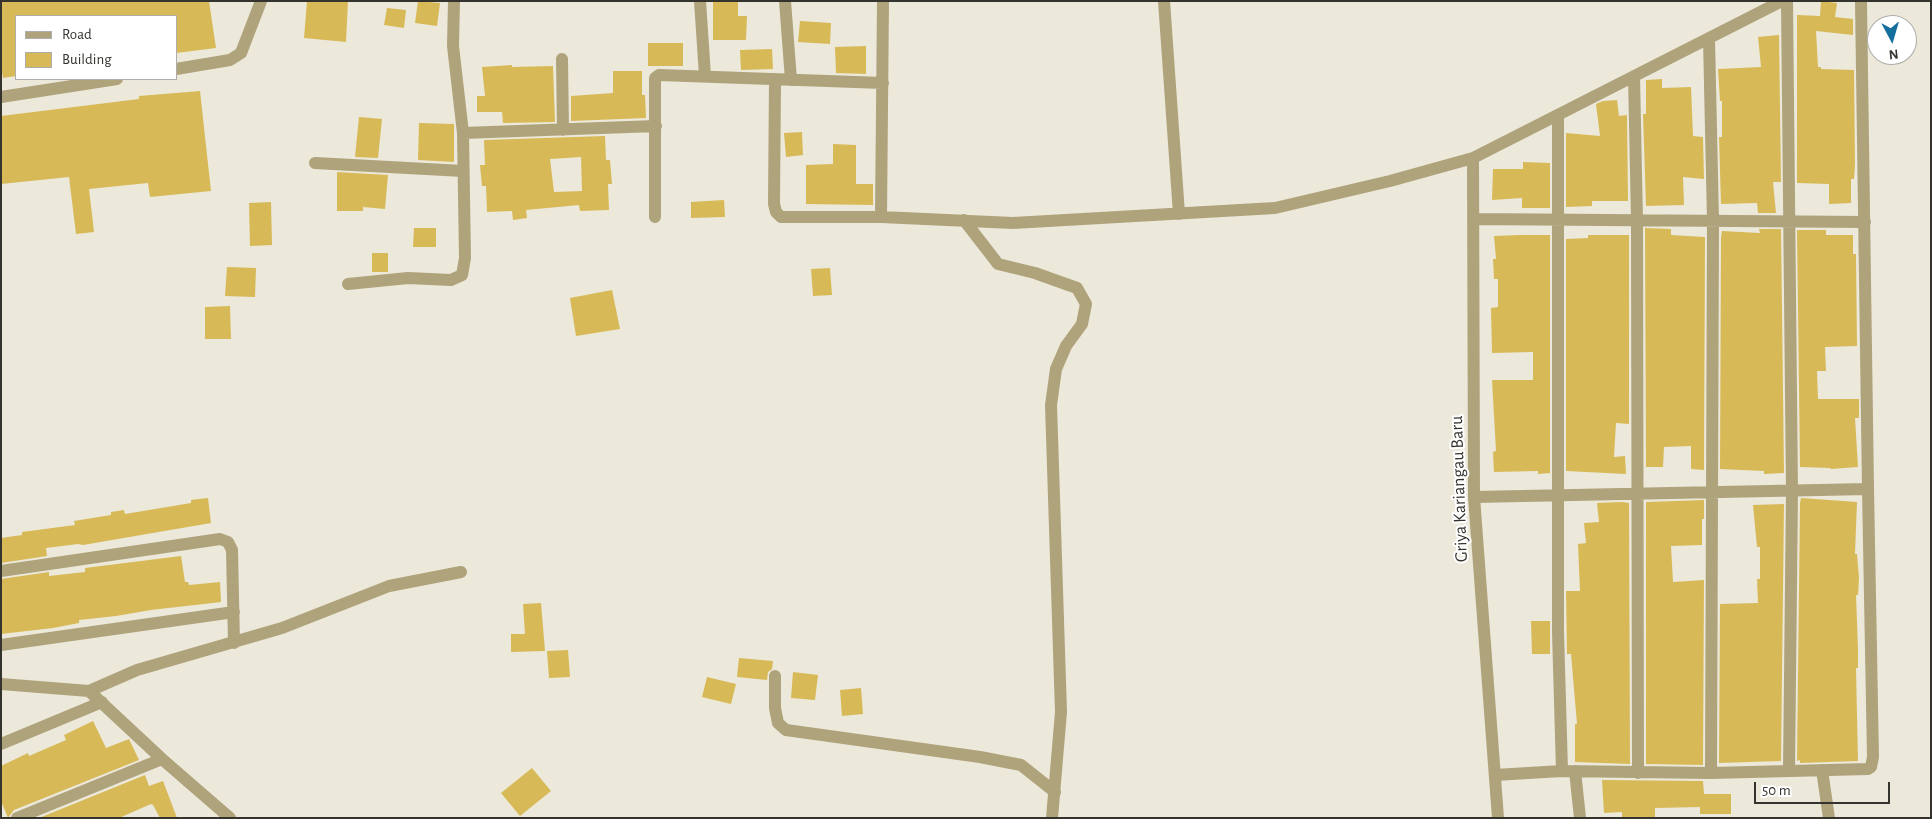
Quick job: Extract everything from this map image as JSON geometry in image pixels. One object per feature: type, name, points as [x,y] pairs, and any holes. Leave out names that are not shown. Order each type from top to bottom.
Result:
[{"type":"street","points":[[178,69],[230,60],[241,54],[261,1]]},
{"type":"street","points":[[348,284],[408,278],[452,280],[462,275],[465,258],[463,133],[453,46],[454,1]]},
{"type":"street","points":[[700,1],[704,76]]},
{"type":"street","points":[[785,1],[791,80]]},
{"type":"street","points":[[880,217],[883,1]]},
{"type":"street","points":[[1164,1],[1179,214]]},
{"type":"street","points":[[775,79],[776,212],[781,217],[880,217],[1013,223],[1274,208],[1390,181],[1472,158],[1782,1]]},
{"type":"street","points":[[1787,1],[1792,491],[1789,771]]},
{"type":"street","points":[[1495,776],[1568,771],[1789,771],[1868,769],[1871,767],[1873,757],[1861,1]]},
{"type":"street","points":[[1708,39],[1713,221],[1711,772]]},
{"type":"street","points":[[562,59],[564,130]]},
{"type":"street","points":[[655,217],[655,78],[663,74],[883,83]]},
{"type":"street","points":[[1634,76],[1637,220],[1638,772]]},
{"type":"street","points":[[1,98],[111,80]]},
{"type":"street","points":[[1558,115],[1558,632],[1568,771],[1580,818]]},
{"type":"street","points":[[463,133],[656,126]]},
{"type":"street","name":"Griya Kariangau Baru","points":[[1472,158],[1474,497],[1498,818]]},
{"type":"street","points":[[315,163],[463,171]]},
{"type":"street","points":[[1473,219],[1865,222]]},
{"type":"street","points":[[964,220],[998,264],[1035,273],[1077,288],[1086,304],[1082,324],[1066,346],[1056,369],[1051,405],[1061,712],[1052,818]]},
{"type":"street","points":[[1474,497],[1868,489]]},
{"type":"street","points":[[1,571],[220,539],[228,542],[232,550],[234,643]]},
{"type":"street","points":[[1,684],[89,691],[137,670],[282,628],[389,586],[461,572]]},
{"type":"street","points":[[1,645],[234,612]]},
{"type":"street","points":[[775,676],[775,708],[778,723],[786,730],[810,735],[980,757],[1021,765],[1055,792]]},
{"type":"street","points":[[89,691],[224,816]]},
{"type":"street","points":[[1,744],[102,702]]},
{"type":"street","points":[[17,818],[162,759]]},
{"type":"street","points":[[1822,770],[1829,818]]},
{"type":"building","points":[[1,1],[209,1],[216,48],[178,53],[178,15],[15,15],[15,76],[3,78],[1,66]]},
{"type":"building","points":[[307,1],[348,1],[346,42],[304,38]]},
{"type":"building","points":[[418,1],[440,3],[437,26],[415,23]]},
{"type":"building","points":[[713,1],[738,1],[738,16],[747,16],[746,40],[713,40]]},
{"type":"building","points":[[1821,1],[1837,3],[1835,17],[1853,19],[1853,35],[1816,31],[1818,67],[1821,67],[1821,69],[1854,70],[1855,164],[1854,179],[1851,179],[1851,203],[1829,204],[1829,184],[1797,183],[1797,15],[1820,16]]},
{"type":"building","points":[[387,8],[406,10],[404,28],[384,25]]},
{"type":"building","points":[[800,21],[831,23],[830,44],[798,42]]},
{"type":"building","points":[[1779,35],[1781,182],[1773,182],[1776,213],[1758,213],[1757,203],[1721,204],[1719,137],[1722,137],[1722,101],[1720,101],[1718,69],[1761,67],[1758,37]]},
{"type":"building","points":[[648,43],[683,43],[683,66],[648,66]]},
{"type":"building","points":[[866,46],[866,74],[836,73],[835,47]]},
{"type":"building","points":[[772,49],[773,69],[741,70],[740,50]]},
{"type":"building","points":[[512,65],[512,67],[553,66],[555,122],[503,123],[502,112],[477,112],[477,96],[485,96],[482,67]]},
{"type":"building","points":[[613,71],[642,71],[642,95],[645,95],[646,118],[571,121],[571,96],[613,93]]},
{"type":"building","points":[[1662,79],[1662,88],[1691,87],[1693,136],[1703,137],[1704,179],[1683,177],[1684,205],[1646,206],[1643,114],[1646,114],[1646,80]]},
{"type":"building","points":[[200,91],[211,191],[150,197],[148,183],[89,189],[94,232],[76,234],[69,177],[1,184],[1,116],[139,99],[139,96]]},
{"type":"building","points":[[1617,100],[1619,116],[1627,115],[1628,201],[1592,201],[1592,206],[1566,207],[1566,133],[1600,136],[1596,104],[1603,101]]},
{"type":"building","points":[[359,117],[382,119],[378,158],[355,157]]},
{"type":"building","points":[[419,123],[454,124],[454,162],[418,160]]},
{"type":"building","points":[[802,132],[803,155],[786,157],[784,133]]},
{"type":"building","points":[[605,136],[606,160],[610,160],[612,184],[608,184],[609,210],[580,211],[579,205],[526,210],[527,218],[513,220],[512,211],[487,212],[486,186],[482,186],[480,165],[485,165],[484,140]],"holes":[[[581,157],[582,191],[554,192],[550,159]]]},
{"type":"building","points":[[833,144],[856,145],[856,184],[873,184],[873,205],[806,204],[806,165],[833,164]]},
{"type":"building","points":[[1523,162],[1550,163],[1550,208],[1522,208],[1522,198],[1492,200],[1493,169],[1523,169]]},
{"type":"building","points":[[337,172],[388,175],[385,209],[363,207],[363,211],[337,211]]},
{"type":"building","points":[[724,200],[725,217],[691,218],[691,202]]},
{"type":"building","points":[[271,202],[272,245],[250,246],[249,203]]},
{"type":"building","points":[[414,228],[436,228],[436,247],[413,247]]},
{"type":"building","points":[[1645,228],[1671,229],[1671,235],[1705,237],[1704,470],[1691,469],[1691,446],[1664,447],[1663,467],[1646,467]]},
{"type":"building","points":[[1759,229],[1781,229],[1784,473],[1764,474],[1764,471],[1720,469],[1722,231],[1760,233]]},
{"type":"building","points":[[1797,230],[1826,230],[1826,235],[1853,235],[1853,254],[1856,254],[1857,346],[1825,347],[1826,371],[1817,371],[1818,399],[1859,399],[1859,418],[1855,418],[1858,467],[1831,469],[1800,467]]},
{"type":"building","points":[[1550,235],[1550,473],[1538,474],[1538,471],[1494,472],[1493,452],[1496,451],[1492,380],[1533,380],[1533,352],[1492,353],[1491,308],[1498,307],[1498,279],[1494,279],[1493,259],[1496,259],[1494,236]]},
{"type":"building","points":[[1588,235],[1629,235],[1629,424],[1616,423],[1614,457],[1625,456],[1626,474],[1566,471],[1566,239],[1588,238]]},
{"type":"building","points":[[372,253],[388,253],[388,272],[372,272]]},
{"type":"building","points":[[227,267],[256,268],[255,297],[225,296]]},
{"type":"building","points":[[830,268],[832,295],[813,296],[811,269]]},
{"type":"building","points":[[612,290],[620,329],[576,336],[570,298]]},
{"type":"building","points":[[230,306],[231,339],[205,339],[205,307]]},
{"type":"building","points":[[208,498],[211,523],[83,545],[46,548],[47,556],[1,563],[1,538],[22,535],[22,532],[75,525],[74,521],[111,515],[111,512],[124,510],[125,514],[191,503],[191,500]]},
{"type":"building","points":[[1801,498],[1857,502],[1855,554],[1857,554],[1859,578],[1858,595],[1856,595],[1858,761],[1800,763],[1800,760],[1797,761]]},
{"type":"building","points":[[1704,500],[1702,545],[1671,546],[1673,582],[1704,580],[1703,765],[1646,764],[1646,502]]},
{"type":"building","points":[[1597,503],[1629,503],[1630,764],[1575,762],[1575,724],[1577,724],[1571,654],[1567,654],[1566,591],[1580,591],[1578,544],[1586,543],[1584,523],[1599,522]]},
{"type":"building","points":[[1784,504],[1781,761],[1719,763],[1720,604],[1758,603],[1757,579],[1760,579],[1760,547],[1757,547],[1753,505]]},
{"type":"building","points":[[181,556],[185,582],[188,582],[189,585],[220,582],[221,602],[79,620],[79,623],[53,628],[1,634],[1,579],[49,572],[49,576],[85,572],[85,568]]},
{"type":"building","points":[[541,603],[545,651],[511,652],[511,634],[525,634],[523,604]]},
{"type":"building","points":[[1531,621],[1550,621],[1550,654],[1532,654]]},
{"type":"building","points":[[568,650],[570,677],[549,678],[547,651]]},
{"type":"building","points":[[739,658],[773,661],[767,680],[737,677]]},
{"type":"building","points":[[793,672],[818,675],[815,700],[791,698]]},
{"type":"building","points":[[707,677],[736,684],[731,704],[702,697]]},
{"type":"building","points":[[861,688],[863,714],[842,716],[840,690]]},
{"type":"building","points":[[93,721],[106,748],[129,739],[139,760],[14,810],[8,818],[1,801],[1,766],[28,753],[29,756],[66,740],[64,735]]},
{"type":"building","points":[[532,768],[551,791],[520,816],[501,793]]},
{"type":"building","points":[[145,775],[149,786],[163,781],[177,818],[160,818],[151,804],[119,818],[39,818]]},
{"type":"building","points":[[1602,780],[1703,781],[1704,794],[1731,794],[1731,814],[1700,814],[1700,807],[1655,808],[1655,818],[1622,818],[1622,812],[1604,813]]}]
